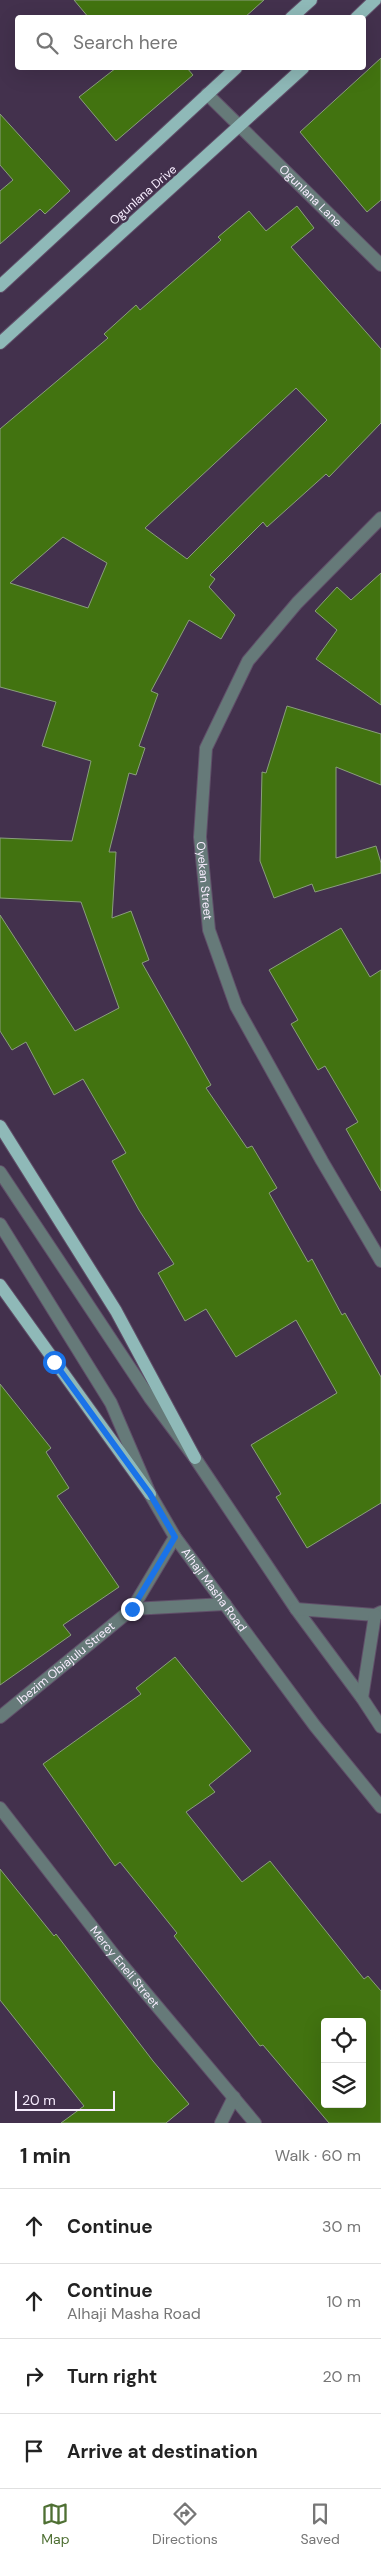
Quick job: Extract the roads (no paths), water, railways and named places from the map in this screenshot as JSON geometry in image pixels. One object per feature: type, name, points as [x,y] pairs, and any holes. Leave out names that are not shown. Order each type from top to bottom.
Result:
[{"type":"main road","points":[[294,15],[311,0]]},
{"type":"main road","points":[[359,15],[375,0]]},
{"type":"main road","points":[[0,286],[234,70]]},
{"type":"main road","name":"Ogunlana Drive","points":[[0,343],[45,300],[240,128],[301,70]]},
{"type":"main road","points":[[0,1126],[116,1311],[195,1458]]},
{"type":"main road","points":[[0,1285],[150,1494]]},
{"type":"street","name":"Ogunlana Lane","points":[[207,94],[381,264]]},
{"type":"street","name":"Oyekan Street","points":[[381,518],[297,603],[248,661],[206,748],[200,837],[209,930],[236,1006],[322,1162],[381,1261]]},
{"type":"street","points":[[0,1172],[150,1398],[195,1458],[296,1609],[362,1698],[381,1727]]},
{"type":"street","name":"Alhaji Masha Road","points":[[0,1224],[111,1403],[150,1494],[175,1537],[315,1726],[381,1807]]},
{"type":"street","name":"Ibezim Obiajulu Street","points":[[1,1714],[132,1609],[175,1537]]},
{"type":"street","points":[[132,1609],[225,1604]]},
{"type":"street","points":[[296,1609],[378,1613],[362,1698]]},
{"type":"street","name":"Mercy Eneli Street","points":[[0,1808],[114,1955],[255,2123]]},
{"type":"street","points":[[221,2123],[234,2097]]}]
